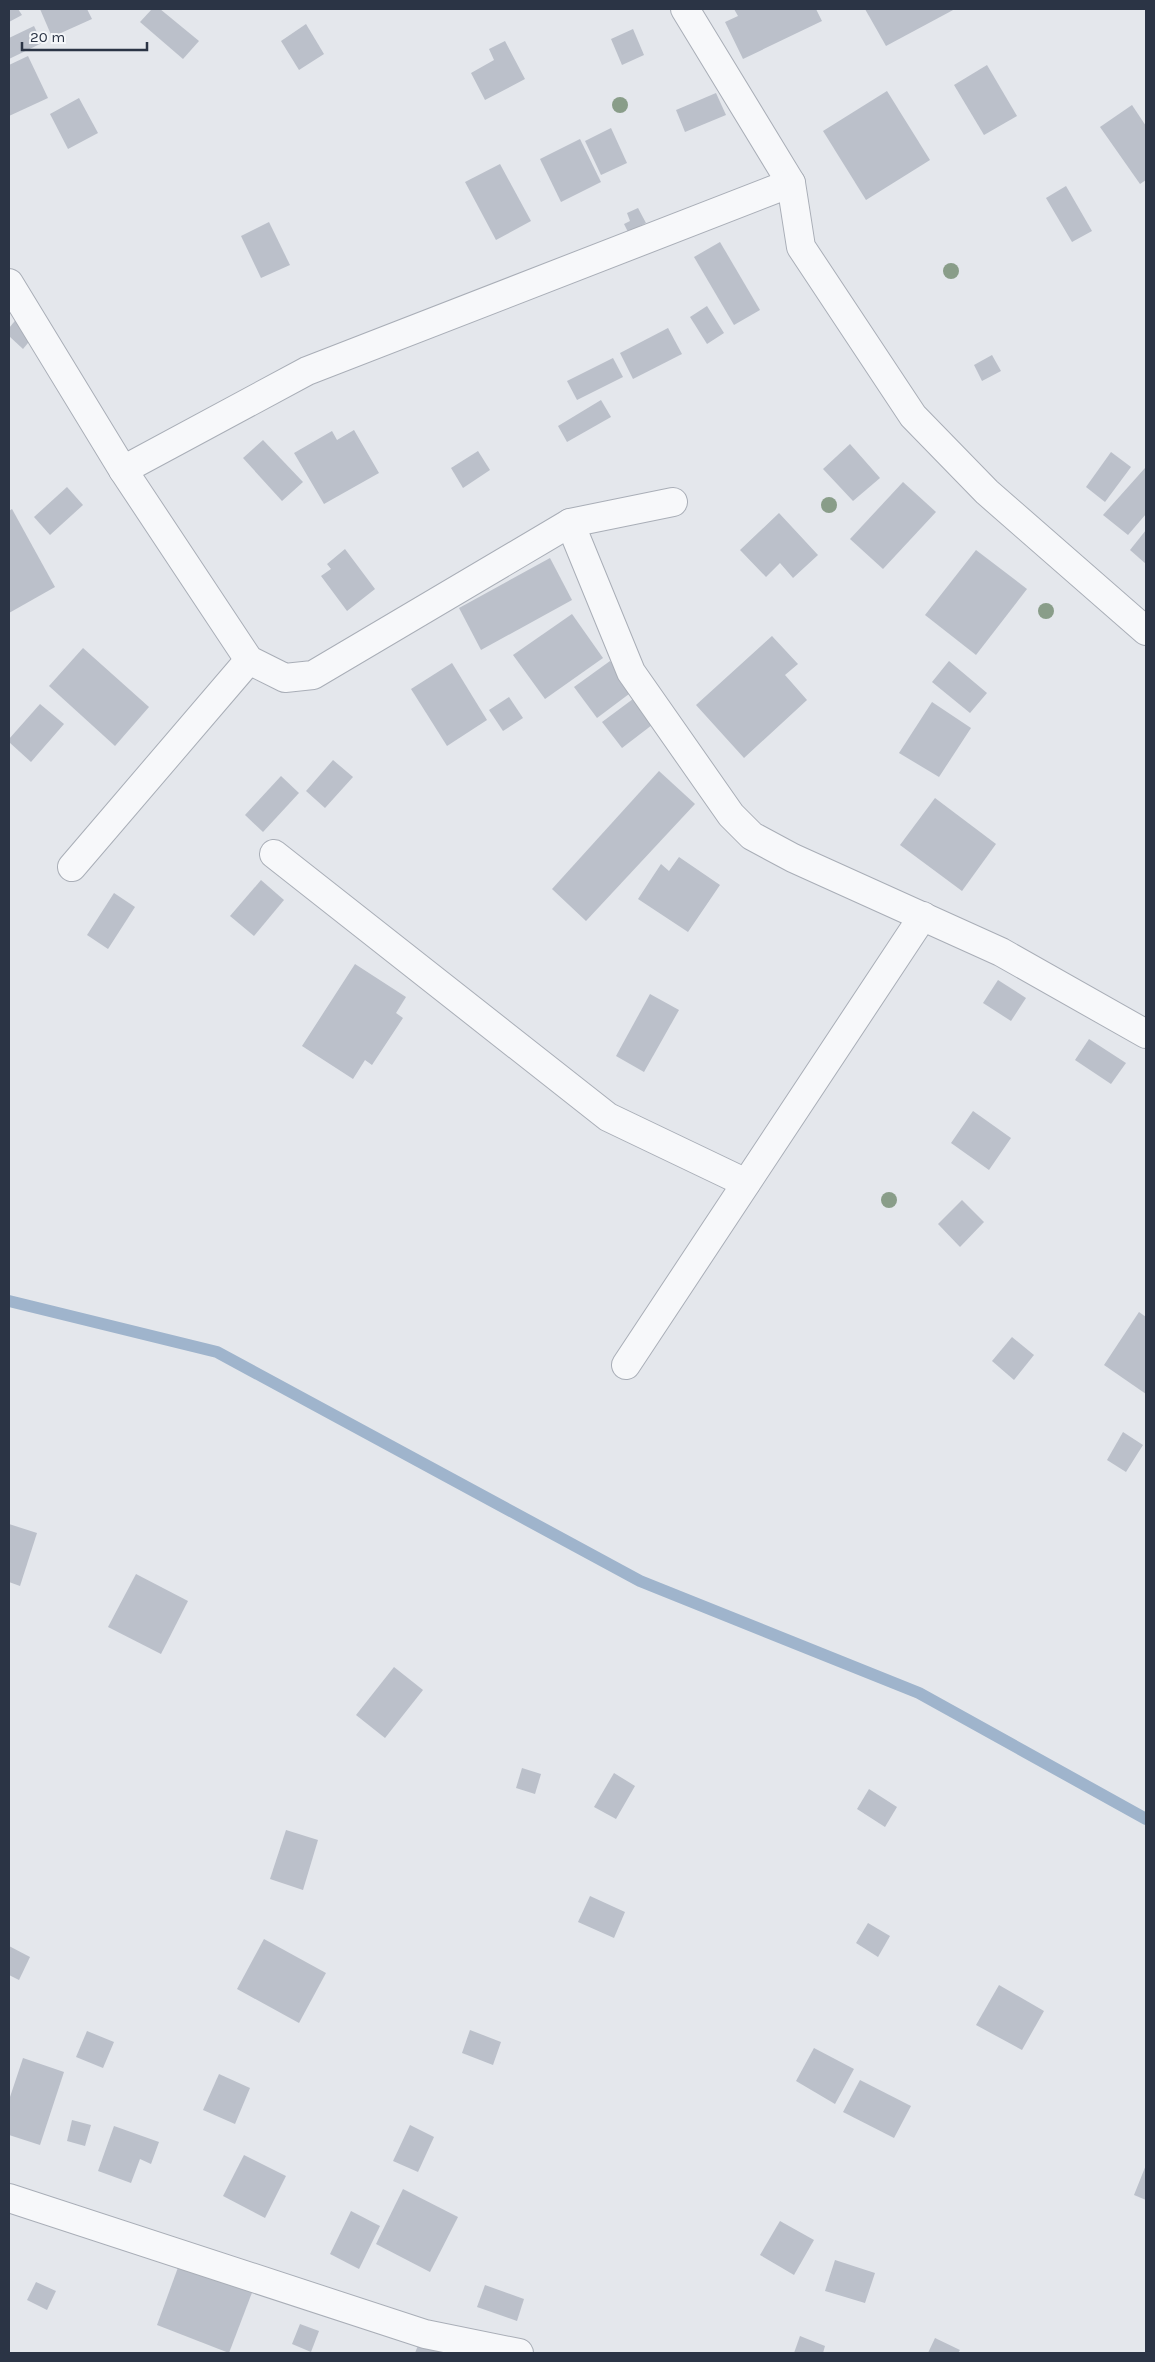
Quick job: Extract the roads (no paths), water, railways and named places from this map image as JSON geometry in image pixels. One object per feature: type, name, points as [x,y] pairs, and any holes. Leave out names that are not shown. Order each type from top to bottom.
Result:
[{"type":"street","points":[[685,9],[791,183],[801,247],[913,416],[987,492],[1146,631]]},
{"type":"street","points":[[122,470],[307,371],[791,183]]},
{"type":"street","points":[[9,283],[122,470],[249,660],[285,678],[313,675],[570,523],[672,502]]},
{"type":"street","points":[[570,523],[632,672],[731,815],[752,836],[793,858],[1001,952],[1146,1034]]},
{"type":"street","points":[[72,866],[249,660]]},
{"type":"street","points":[[274,854],[608,1117],[746,1183]]},
{"type":"street","points":[[626,1365],[923,916]]},
{"type":"street","points":[[9,2198],[424,2334],[519,2353]]},
{"type":"waterway","points":[[9,1301],[217,1352],[640,1581],[919,1693],[1146,1819]]}]
